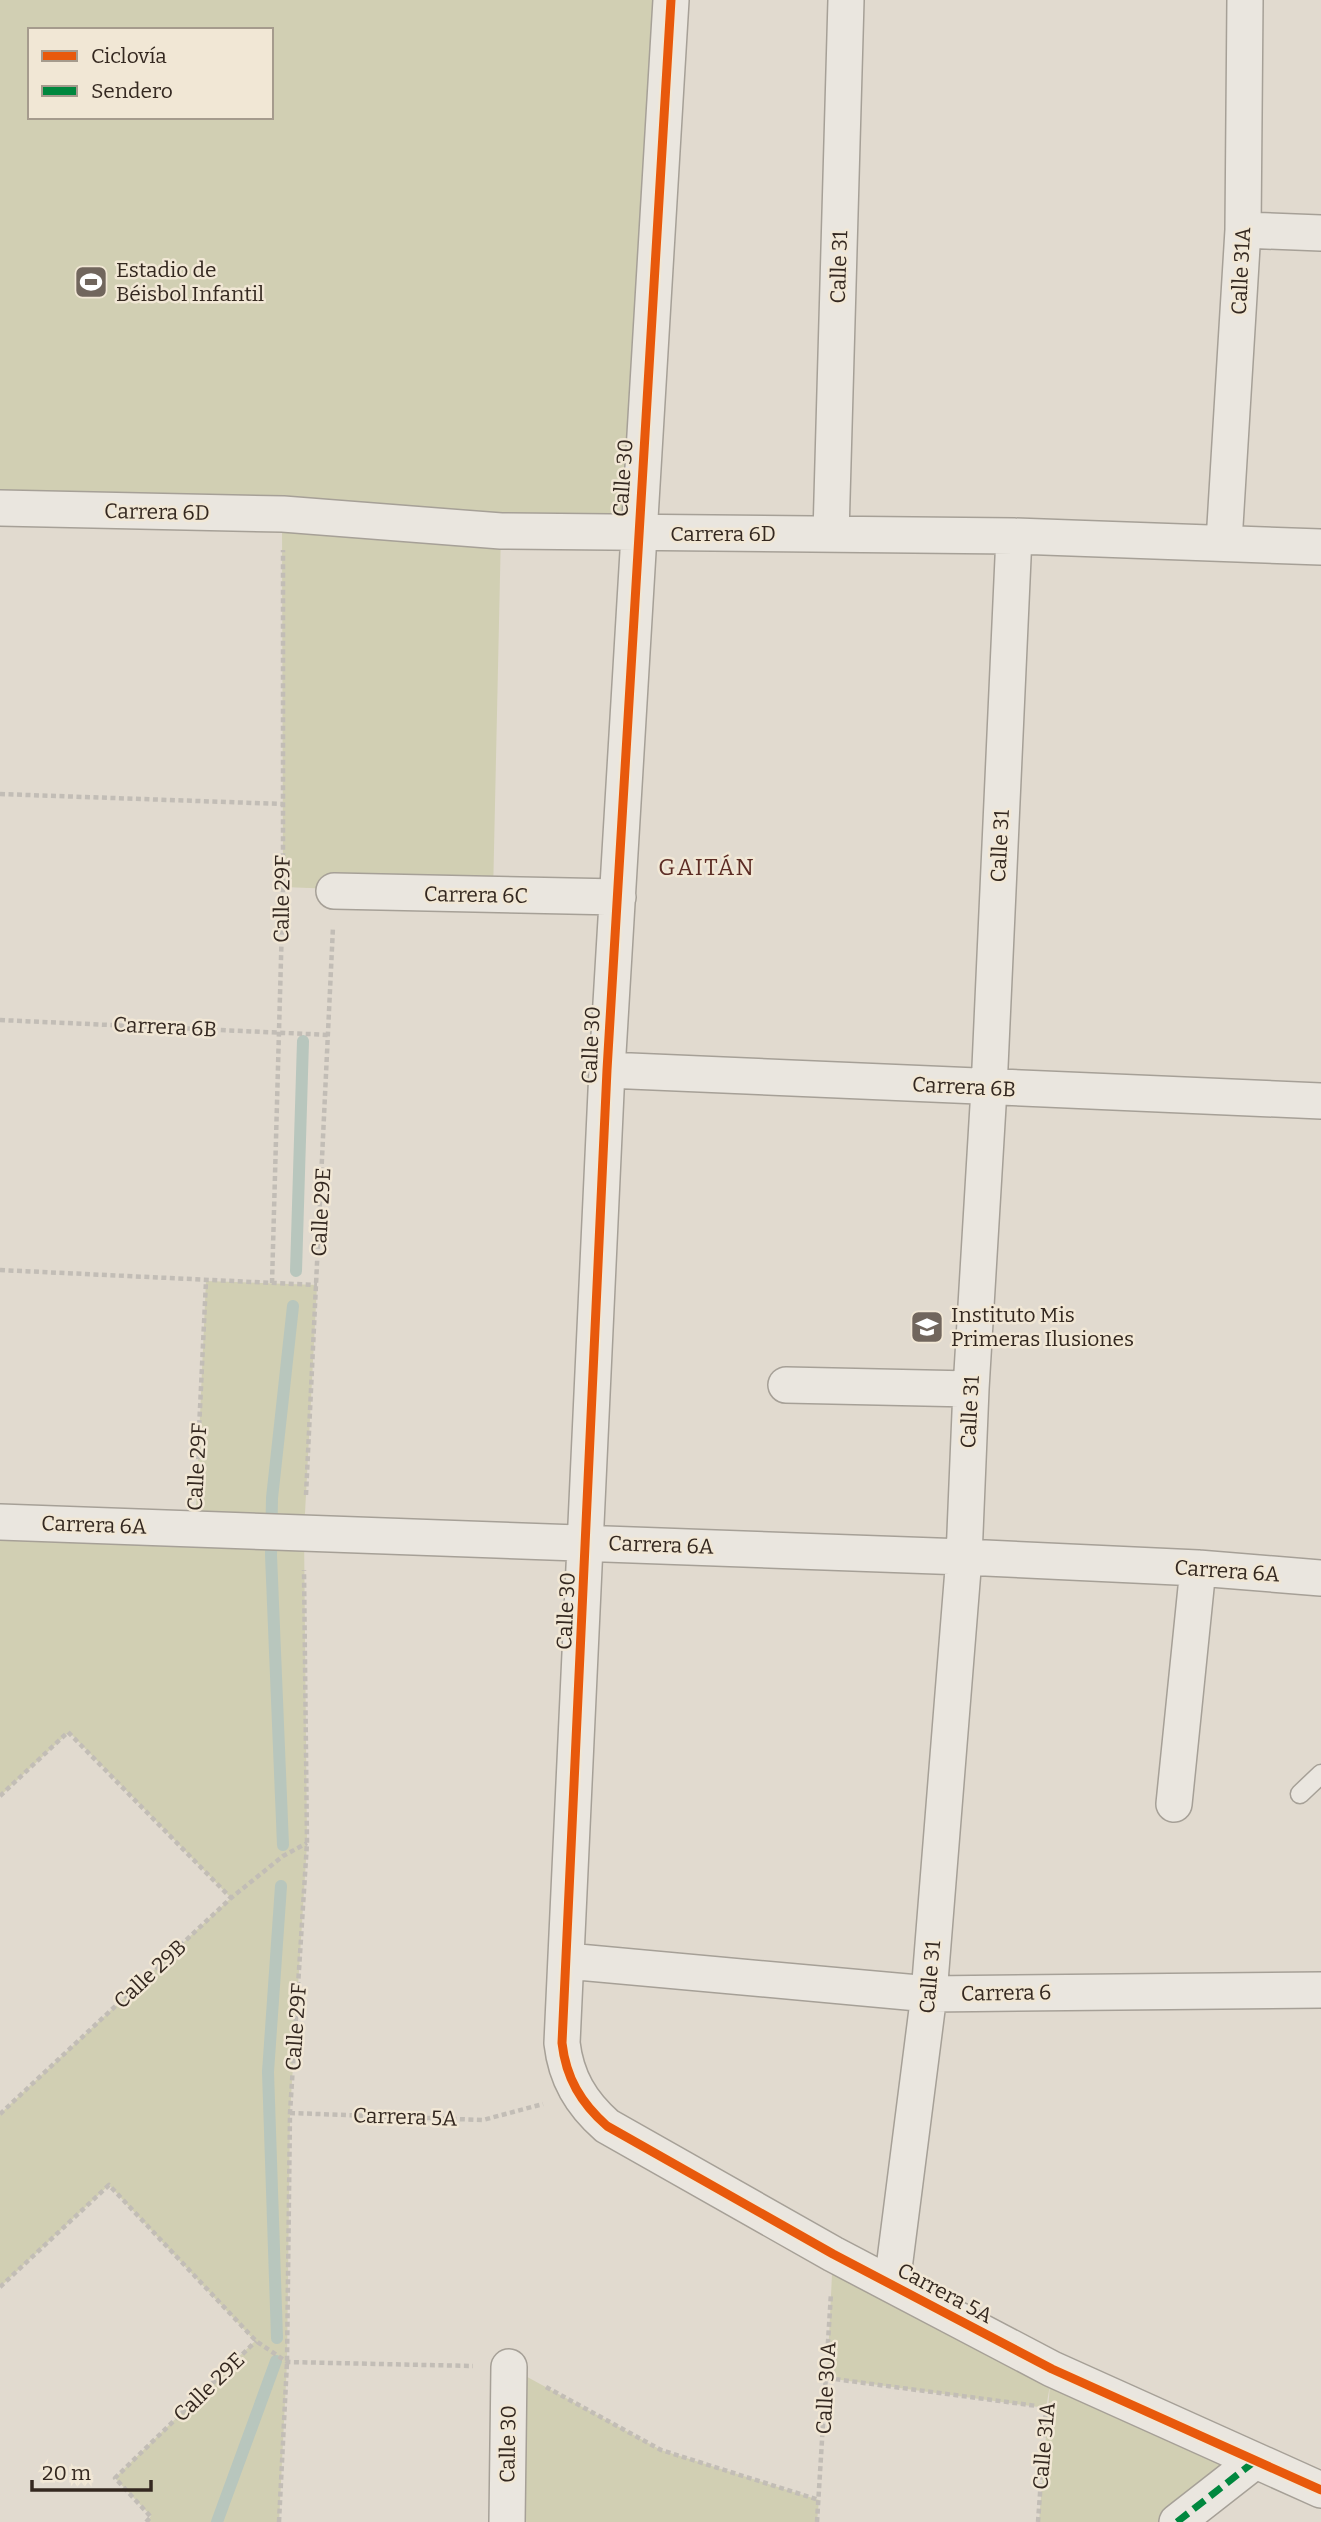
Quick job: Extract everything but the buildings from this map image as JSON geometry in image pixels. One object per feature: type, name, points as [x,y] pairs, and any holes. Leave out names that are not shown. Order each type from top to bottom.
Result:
[{"type":"street","name":"Calle 30","points":[[576,2089],[565,2069],[562,2043],[607,1070],[637,533],[671,0]]},
{"type":"street","name":"Calle 31","points":[[831,534],[846,0]]},
{"type":"street","name":"Calle 31A","points":[[1224,542],[1243,229],[1245,0]]},
{"type":"street","points":[[1243,229],[1321,233]]},
{"type":"street","name":"Carrera 6D","points":[[0,508],[283,514],[527,531],[1014,536],[1321,547]]},
{"type":"street","name":"Calle 31","points":[[892,2284],[929,1994],[964,1557],[1014,536]]},
{"type":"street","name":"Carrera 6C","points":[[334,891],[618,897]]},
{"type":"street","name":"Carrera 6B","points":[[607,1070],[989,1089],[1321,1101]]},
{"type":"street","points":[[786,1385],[971,1389]]},
{"type":"street","name":"Carrera 6A","points":[[0,1522],[964,1557],[1198,1568],[1321,1578]]},
{"type":"street","points":[[1174,1804],[1198,1568]]},
{"type":"street","name":"Carrera 6","points":[[567,1961],[929,1994],[1321,1990]]},
{"type":"street","name":"Carrera 5A","points":[[576,2089],[588,2109],[607,2126],[833,2254],[1052,2369],[1321,2490]]},
{"type":"street","name":"Calle 30","points":[[507,2522],[509,2367]]},
{"type":"street","points":[[1177,2522],[1255,2461]]},
{"type":"lane","points":[[1300,1794],[1321,1774]]},
{"type":"path","points":[[0,794],[283,804]]},
{"type":"path","points":[[0,1270],[317,1285]]},
{"type":"path","points":[[0,1796],[68,1732],[231,1898]]},
{"type":"path","points":[[827,2378],[1046,2407]]},
{"type":"shaded area","points":[[0,0],[671,0],[637,533],[501,531],[493,895],[283,887],[282,514],[0,508]]},
{"type":"shaded area","points":[[206,1281],[317,1285],[304,1532],[307,1844],[290,2113],[287,2362],[279,2522],[146,2522],[151,2516],[115,2478],[255,2341],[109,2185],[0,2287],[0,2114],[231,1898],[69,1732],[0,1796],[0,1522],[195,1528]]},
{"type":"shaded area","points":[[833,2254],[1255,2461],[1177,2522],[1039,2522],[1050,2385],[1046,2408],[827,2378]]},
{"type":"shaded area","points":[[509,2367],[661,2450],[819,2500],[817,2522],[507,2522]]},
{"type":"waterway","points":[[296,1271],[303,1041]]},
{"type":"waterway","points":[[283,1845],[271,1555],[272,1498],[293,1306]]},
{"type":"waterway","points":[[277,2338],[268,2072],[281,1886]]},
{"type":"waterway","points":[[217,2522],[276,2361]]},
{"type":"marked path","points":[[1177,2522],[1255,2461]]},
{"type":"cycle path","points":[[671,0],[607,1070],[562,2043],[567,2068],[582,2099],[607,2126],[833,2254],[1052,2369],[1321,2490]]},
{"type":"place","name":"Estadio de Béisbol Infantil","points":[[91,282]]},
{"type":"place","name":"Instituto Mis Primeras Ilusiones","points":[[927,1327]]},
{"type":"district","name":"GAITÁN","points":[[707,867]]}]
